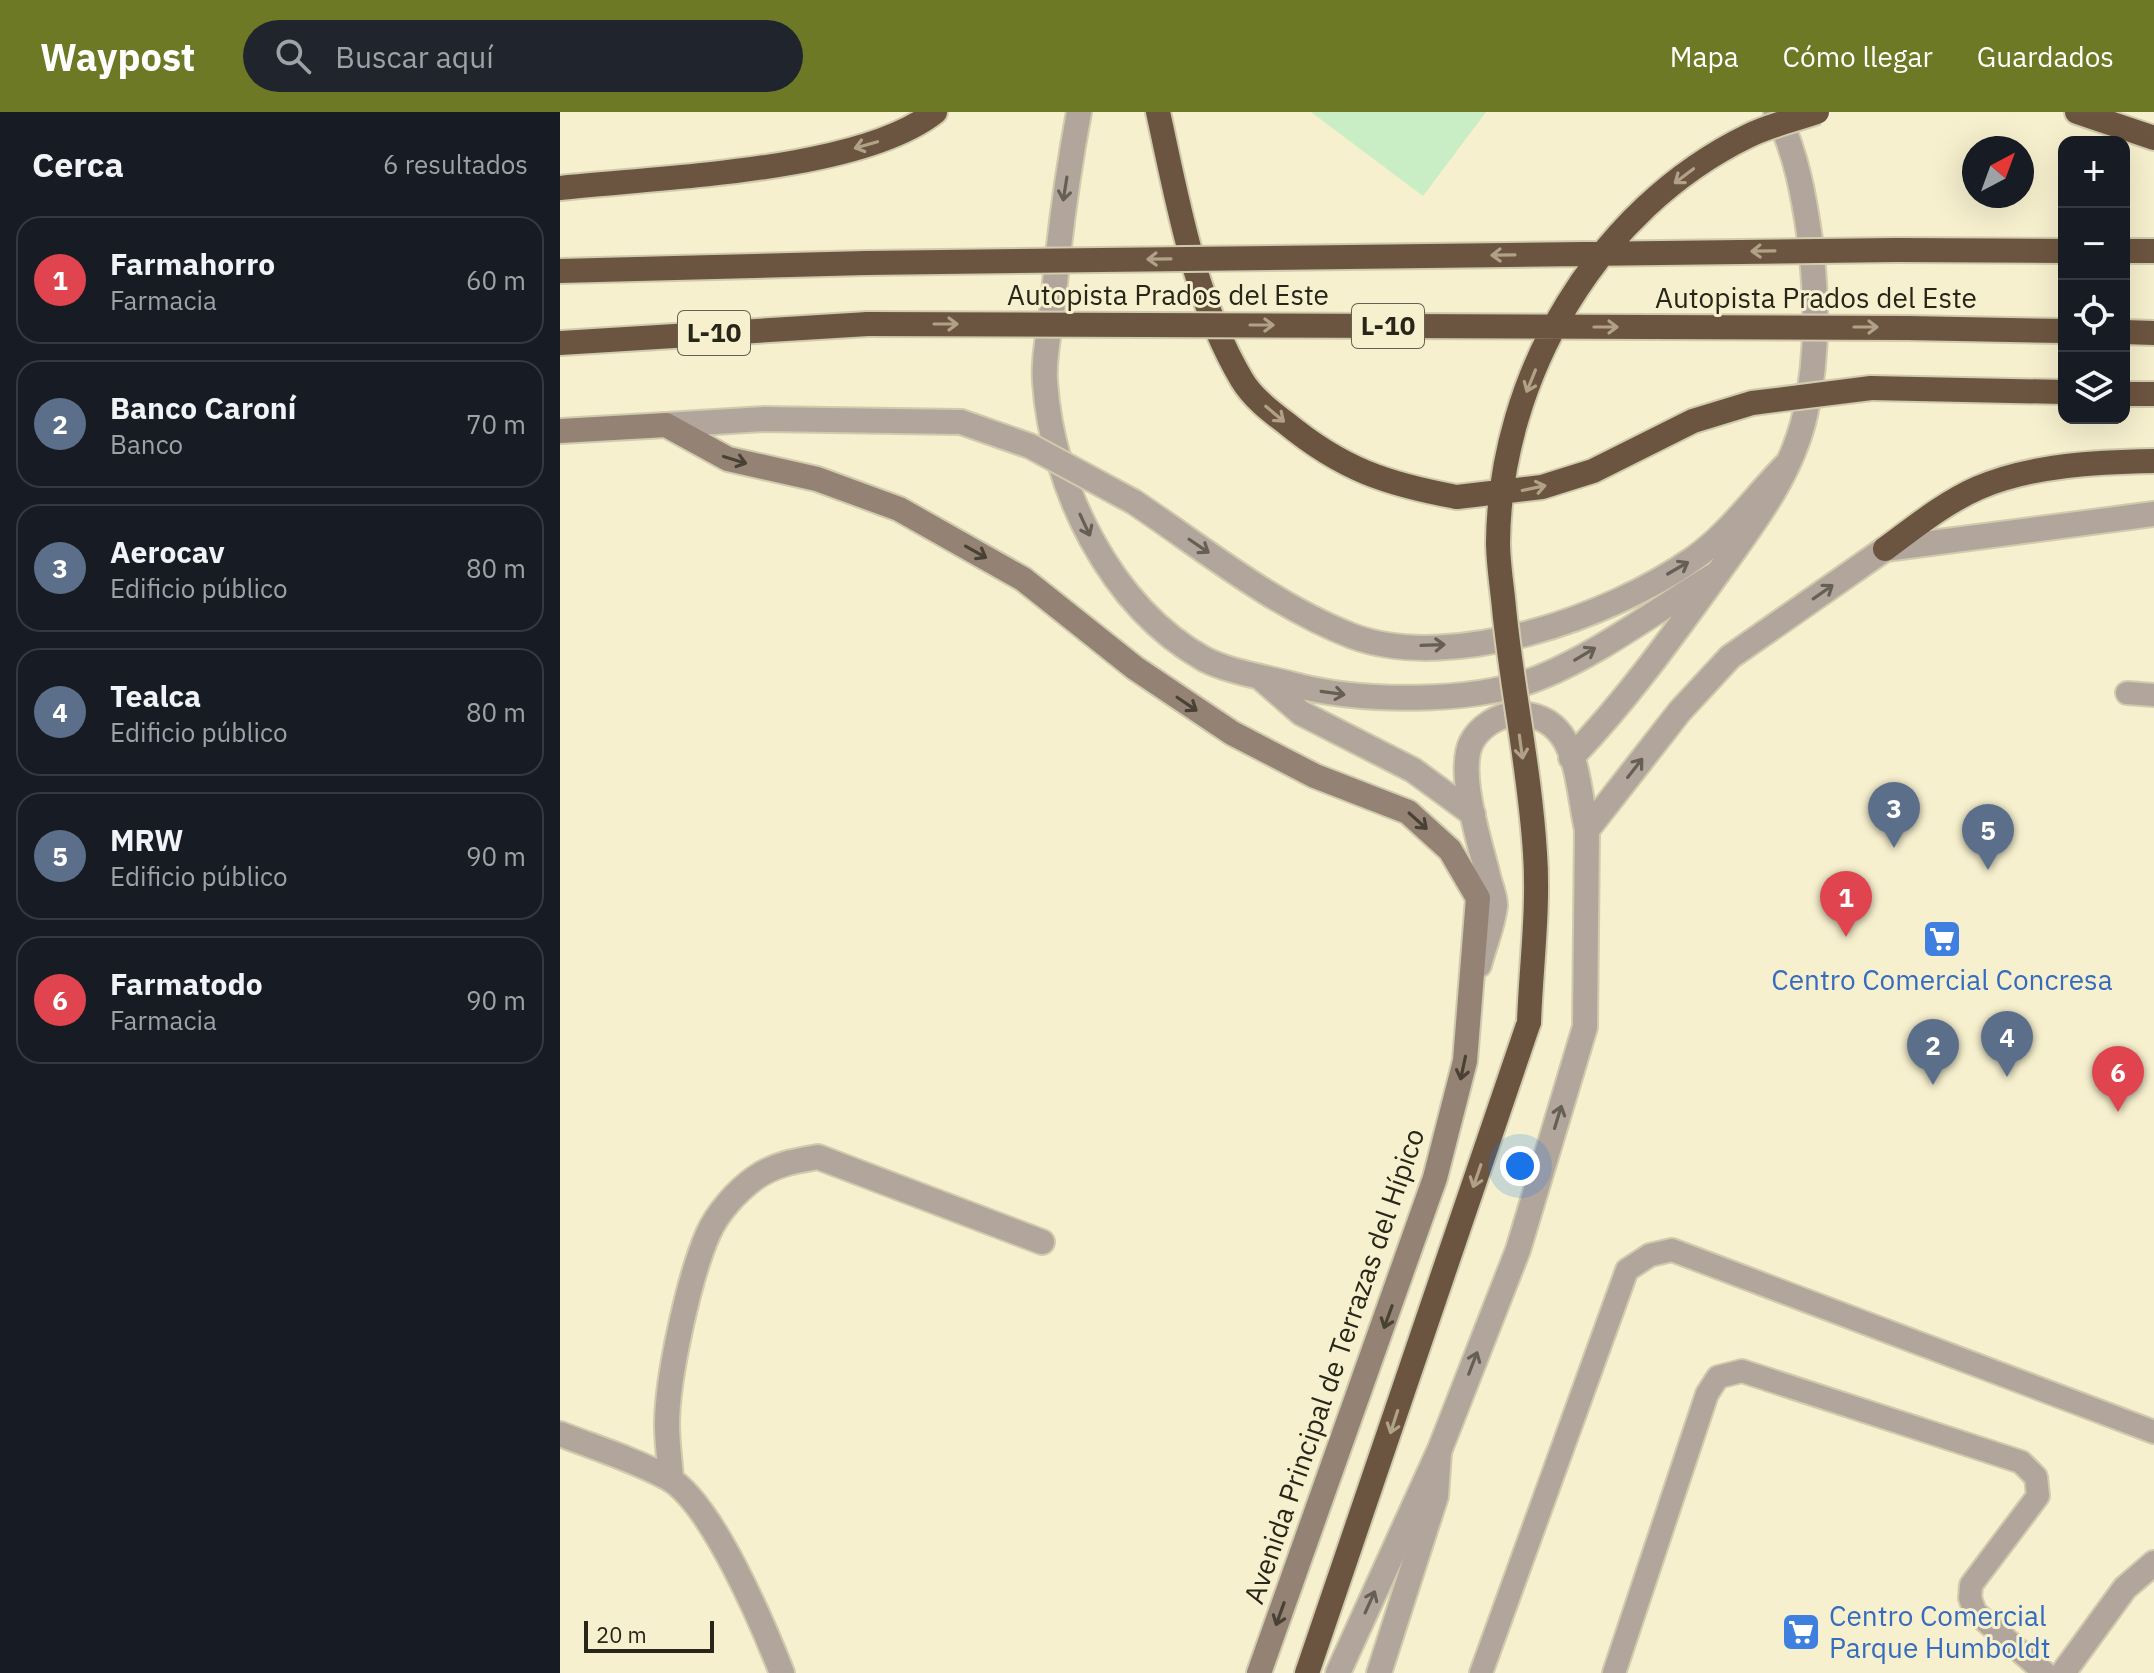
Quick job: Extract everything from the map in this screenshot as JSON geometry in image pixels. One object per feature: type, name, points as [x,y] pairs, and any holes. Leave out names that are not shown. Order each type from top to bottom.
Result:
[{"type":"highway","points":[[560,188],[784,164],[904,133],[935,112]]},
{"type":"highway","points":[[1158,112],[1197,280],[1243,382],[1266,408],[1353,469],[1408,488],[1457,497],[1530,490],[1593,471],[1693,421],[1752,403],[1871,388],[2058,392]]},
{"type":"highway","points":[[1307,1673],[1529,1022],[1535,854],[1498,543],[1503,476],[1517,413],[1565,305],[1620,232],[1653,199],[1702,162],[1750,135],[1817,112]]},
{"type":"highway","points":[[2077,112],[2154,138]]},
{"type":"highway","name":"Autopista Prados del Este","points":[[560,271],[866,263],[1897,250],[2058,251]]},
{"type":"highway","points":[[2130,251],[2154,251]]},
{"type":"highway","name":"Autopista Prados del Este","points":[[560,343],[868,324],[2058,331]]},
{"type":"highway","points":[[2130,332],[2154,333]]},
{"type":"highway","points":[[2130,394],[2154,394]]},
{"type":"highway","points":[[1885,549],[1941,508],[1980,487],[2053,469],[2154,461]]},
{"type":"main road","points":[[560,431],[666,425],[728,459],[817,479],[899,509],[1023,579],[1135,668],[1232,733],[1315,776],[1408,812],[1450,850],[1478,898],[1472,991]]},
{"type":"main road","name":"Avenida Principal de Terrazas del Hípico","points":[[1259,1673],[1435,1178],[1465,1061],[1472,991]]},
{"type":"street","points":[[1079,112],[1064,192],[1045,379],[1051,426],[1077,508],[1103,564],[1144,614],[1206,660],[1339,694],[1451,697],[1538,678],[1565,666],[1718,573]]},
{"type":"street","points":[[1338,1673],[1440,1449],[1518,1250],[1585,1027],[1587,830],[1571,758],[1652,668],[1765,509],[1805,417],[1812,374],[1815,279],[1805,204],[1790,140],[1776,112]]},
{"type":"street","points":[[666,425],[764,419],[961,422],[1030,446],[1134,502],[1268,592],[1324,624],[1356,637],[1416,646],[1462,644],[1554,627],[1626,597],[1694,559],[1725,532],[1787,464]]},
{"type":"street","points":[[1587,830],[1680,711],[1730,657],[1885,549],[2154,514]]},
{"type":"street","points":[[1257,675],[1301,713],[1413,770],[1473,814]]},
{"type":"street","name":"Avenida Principal de Terrazas del Hípico","points":[[1472,991],[1495,904],[1473,814],[1467,766],[1470,745],[1478,731],[1503,715],[1529,714],[1549,719],[1563,733],[1571,758]]},
{"type":"street","points":[[671,1480],[667,1423],[681,1330],[695,1276],[708,1233],[727,1205],[755,1178],[783,1163],[818,1157],[1042,1242]]},
{"type":"street","points":[[560,1434],[671,1480],[701,1514],[758,1610],[782,1673]]},
{"type":"street","points":[[1379,1673],[1436,1496],[1440,1449]]},
{"type":"street","points":[[2063,1673],[2125,1588],[2154,1563]]},
{"type":"lane","points":[[2127,693],[2154,695]]},
{"type":"lane","points":[[1481,1673],[1627,1270],[1650,1255],[1672,1250],[2154,1432]]},
{"type":"lane","points":[[1614,1673],[1707,1394],[1718,1377],[1742,1371],[2021,1462],[2036,1477],[2038,1496],[1971,1585],[1970,1598],[1975,1612],[2045,1673]]},
{"type":"green space","points":[[1311,112],[1486,112],[1423,196]]},
{"type":"place","name":"Aerocav","points":[[1894,848]]},
{"type":"place","name":"MRW","points":[[1988,870]]},
{"type":"place","name":"Farmahorro","points":[[1846,937]]},
{"type":"place","name":"Centro Comercial Concresa","points":[[1942,939]]},
{"type":"place","name":"Tealca","points":[[2007,1077]]},
{"type":"place","name":"Banco Caroní","points":[[1933,1085]]},
{"type":"place","name":"Farmatodo","points":[[2118,1112]]},
{"type":"place","name":"Centro Comercial Parque Humboldt","points":[[1801,1632]]}]
